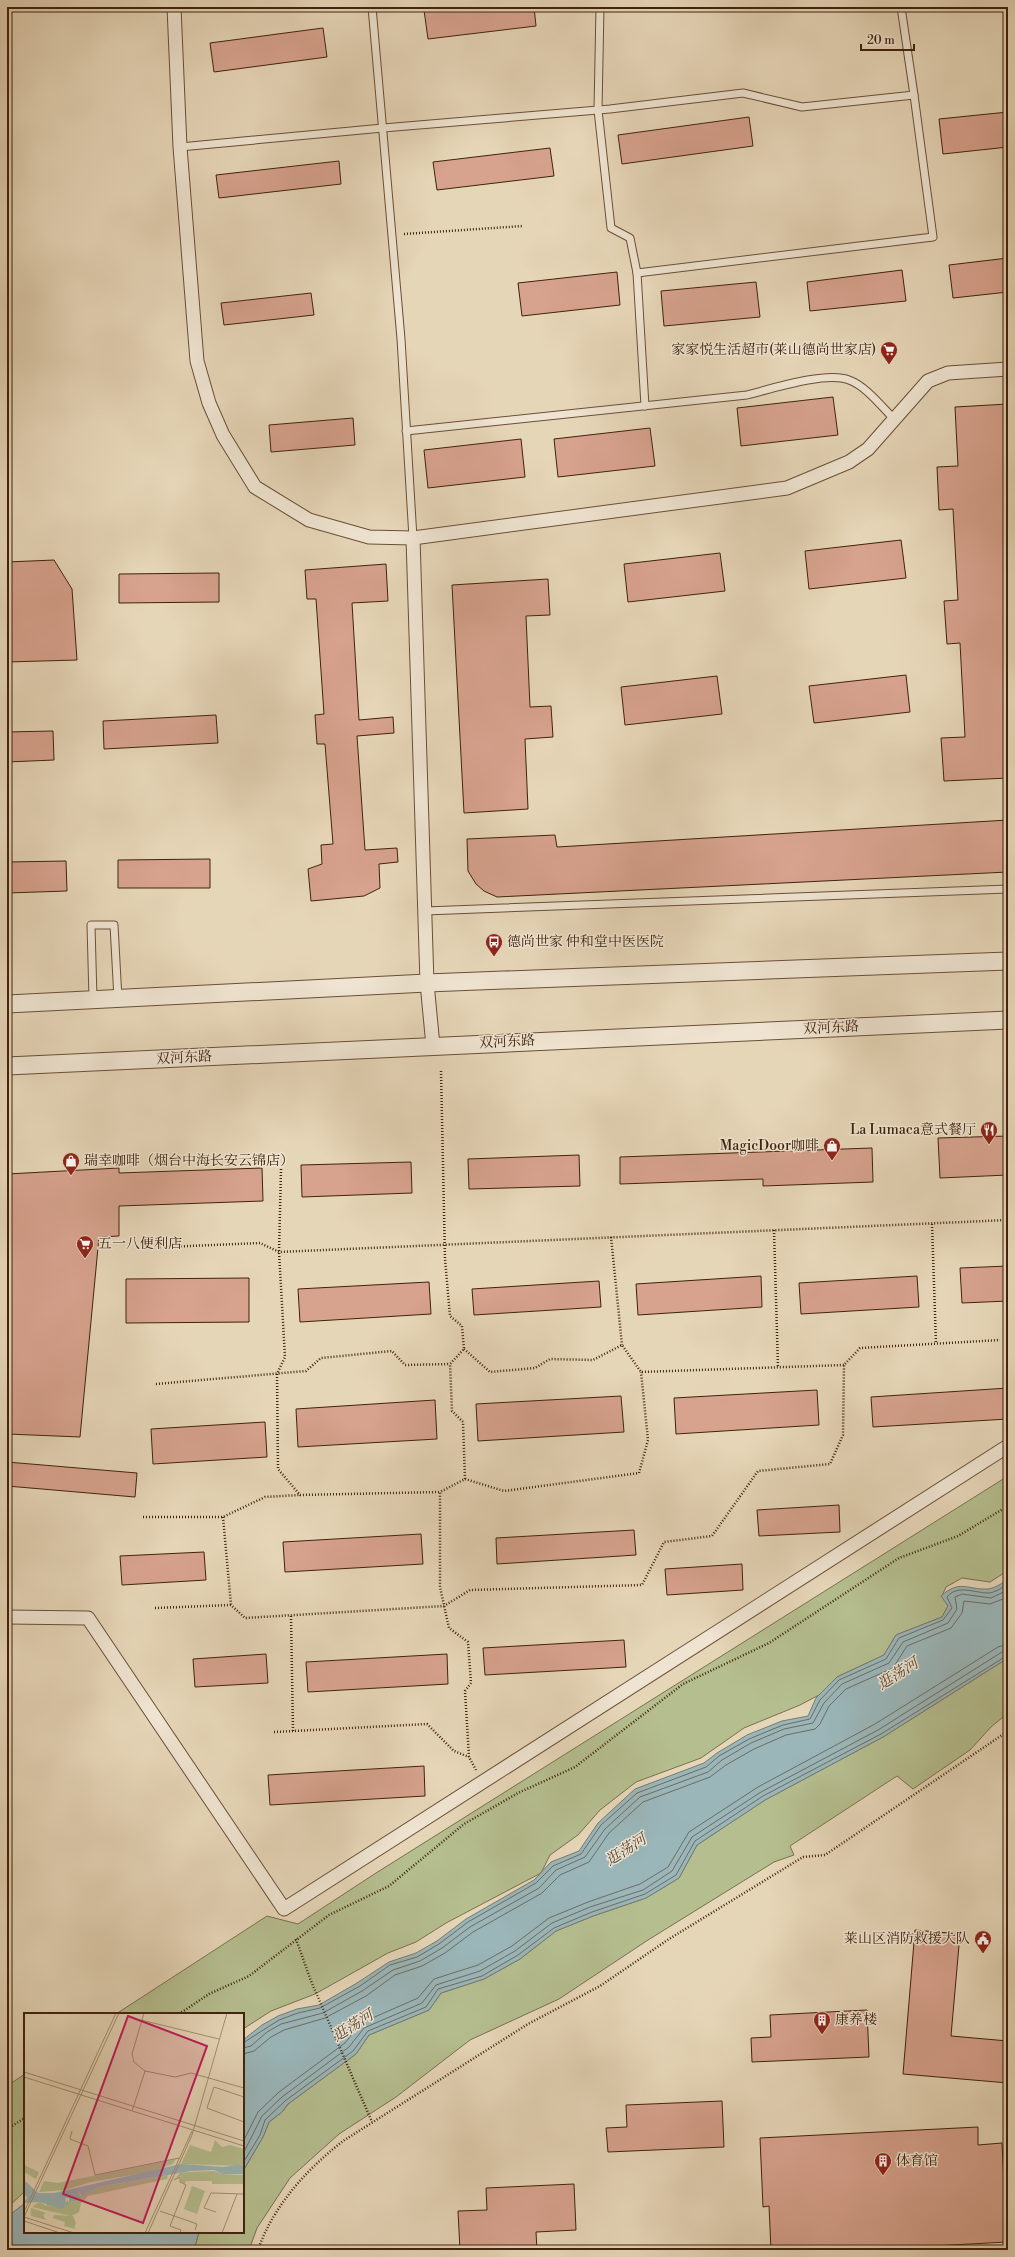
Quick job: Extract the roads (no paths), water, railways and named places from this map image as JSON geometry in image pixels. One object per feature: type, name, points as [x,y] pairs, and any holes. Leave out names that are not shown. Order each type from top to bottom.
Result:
[{"type":"street","points":[[174,7],[180,148],[197,361],[209,403],[223,435],[255,487],[309,520],[369,537],[413,538],[787,488],[849,462],[868,449],[928,381],[948,372],[1008,369]]},
{"type":"street","points":[[413,538],[427,983],[433,1046]]},
{"type":"street","points":[[7,1004],[427,983],[1008,962]]},
{"type":"street","name":"双河东路","points":[[7,1066],[1008,1020]]},
{"type":"street","points":[[7,1617],[88,1618],[284,1909],[1008,1446]]},
{"type":"lane","points":[[372,7],[392,234],[413,538]]},
{"type":"lane","points":[[600,7],[598,110],[611,228],[630,238],[637,273],[645,406]]},
{"type":"lane","points":[[637,273],[933,236],[901,7]]},
{"type":"lane","points":[[180,148],[383,128],[598,110],[743,93],[802,107],[914,95]]},
{"type":"lane","points":[[406,431],[747,395],[779,386],[838,377],[849,380],[861,387],[895,420]]},
{"type":"lane","points":[[425,911],[1008,889]]},
{"type":"lane","points":[[93,1000],[91,925],[114,925],[118,999]]},
{"type":"water","name":"逛荡河","points":[[1008,1579],[1008,1658],[883,1737],[765,1800],[697,1845],[679,1878],[646,1898],[593,1916],[556,1931],[520,1959],[484,1979],[441,1993],[429,2010],[369,2035],[356,2054],[288,2104],[282,2112],[269,2122],[263,2137],[244,2169],[244,2039],[262,2025],[278,2016],[297,2009],[319,2005],[389,1962],[416,1953],[437,1941],[466,1919],[534,1880],[551,1862],[579,1851],[598,1823],[635,1789],[704,1763],[717,1753],[747,1735],[782,1721],[808,1716],[816,1698],[837,1677],[884,1655],[896,1635],[942,1617],[948,1606],[941,1596],[953,1588],[964,1586],[988,1589],[999,1585]]},
{"type":"water","points":[[24,2204],[24,2233],[199,2233],[194,2250],[7,2250],[7,2217]]},
{"type":"place","name":"家家悦生活超市(莱山德尚世家店)","points":[[889,365]]},
{"type":"place","name":"德尚世家 仲和堂中医医院","points":[[494,957]]},
{"type":"place","name":"La Lumaca意式餐厅","points":[[989,1145]]},
{"type":"place","name":"MagicDoor咖啡","points":[[832,1161]]},
{"type":"place","name":"瑞幸咖啡（烟台中海长安云锦店）","points":[[71,1176]]},
{"type":"place","name":"五一八便利店","points":[[85,1259]]},
{"type":"place","name":"莱山区消防救援大队","points":[[983,1954]]},
{"type":"place","name":"康养楼","points":[[822,2035]]},
{"type":"place","name":"体育馆","points":[[883,2176]]}]
